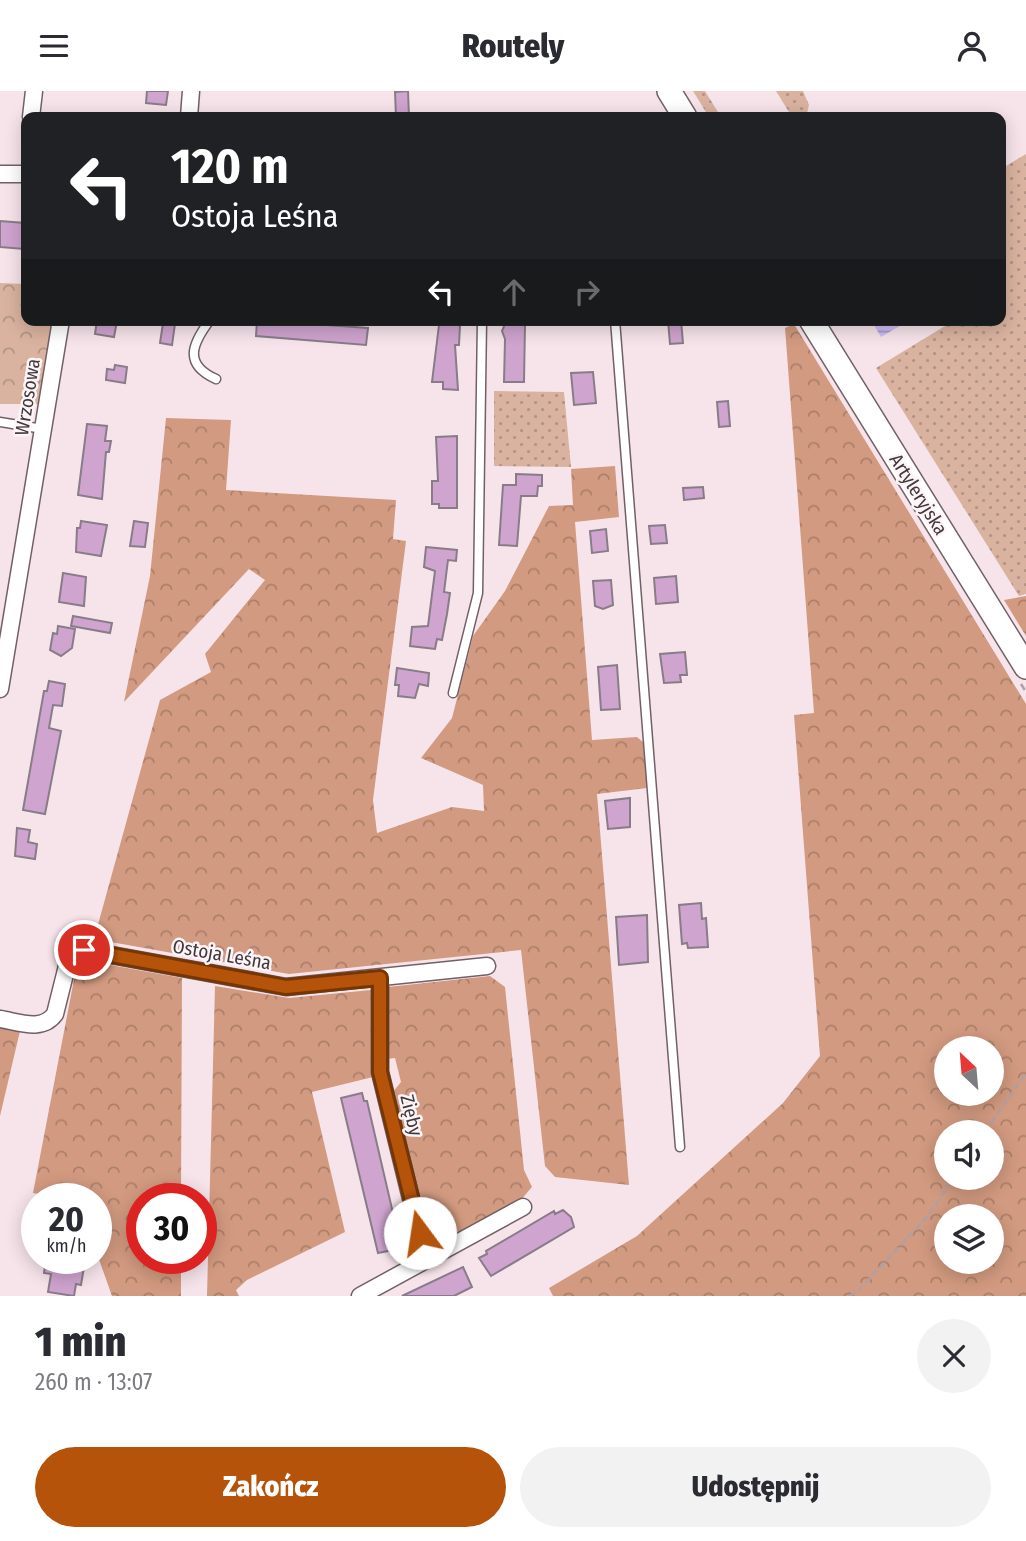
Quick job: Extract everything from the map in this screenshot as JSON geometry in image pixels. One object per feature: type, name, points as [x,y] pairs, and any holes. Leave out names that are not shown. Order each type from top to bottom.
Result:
[{"type":"street","points":[[32,112],[34,91]]},
{"type":"street","points":[[189,112],[191,91]]},
{"type":"street","points":[[669,91],[682,112]]},
{"type":"street","points":[[0,174],[21,171]]},
{"type":"street","name":"Wrzosowa","points":[[0,689],[60,326]]},
{"type":"street","name":"Artyleryjska","points":[[815,326],[1026,667]]},
{"type":"street","name":"Ostoja Leśna","points":[[0,1019],[32,1025],[51,1020],[55,1014],[68,961],[84,950],[286,987],[487,966]]},
{"type":"street","name":"Zięby","points":[[380,978],[380,1072],[426,1260]]},
{"type":"street","points":[[360,1296],[523,1207]]},
{"type":"lane","points":[[206,326],[194,343],[194,360],[203,373],[216,379]]},
{"type":"lane","points":[[453,693],[478,593],[482,326]]},
{"type":"lane","points":[[615,326],[680,1147]]},
{"type":"lane","points":[[0,422],[43,429]]},
{"type":"path","points":[[993,1120],[1026,1073]]},
{"type":"path","points":[[849,1296],[857,1292],[926,1217],[945,1190]]},
{"type":"green space","points":[[693,91],[705,91],[718,112],[706,112]]},
{"type":"green space","points":[[776,91],[803,91],[809,105],[807,112],[789,112]]},
{"type":"green space","points":[[1026,154],[1026,594],[1019,596],[876,368],[945,326],[1006,326],[1006,166]]},
{"type":"green space","points":[[0,283],[21,284],[21,326],[52,326],[38,404],[0,404]]},
{"type":"green space","points":[[790,326],[795,326],[1026,704],[1026,1296],[553,1296],[549,1288],[637,1236],[783,1103],[820,1056],[794,715],[814,713],[785,328]]},
{"type":"green space","points":[[494,391],[564,392],[571,467],[494,466]]},
{"type":"green space","points":[[166,418],[231,420],[226,490],[396,500],[393,539],[406,541],[373,800],[377,833],[452,807],[484,811],[483,785],[421,758],[452,718],[473,636],[505,591],[549,506],[573,505],[571,469],[615,466],[619,517],[575,522],[592,740],[637,737],[643,742],[647,788],[597,794],[629,1185],[555,1177],[545,1166],[521,950],[289,974],[94,939],[160,700],[211,672],[205,654],[265,580],[249,569],[124,702],[150,576]]},
{"type":"green space","points":[[1026,596],[1026,636],[1004,600]]},
{"type":"green space","points":[[88,961],[182,978],[181,1183],[126,1183],[126,1274],[181,1274],[181,1296],[112,1296],[104,1274],[112,1274],[112,1183],[35,1183],[76,969]]},
{"type":"green space","points":[[490,976],[505,987],[524,1170],[532,1187],[520,1201],[440,1247],[427,1240],[392,1093],[401,1082],[395,1058],[387,1059],[388,987]]},
{"type":"green space","points":[[215,986],[289,998],[371,990],[376,1000],[373,1077],[312,1092],[345,1232],[247,1280],[236,1290],[239,1296],[207,1296],[208,1274],[217,1274],[217,1183],[210,1183]]},
{"type":"green space","points":[[0,1028],[20,1031],[0,1116]]},
{"type":"shaded area","points":[[875,326],[900,326],[881,337]]},
{"type":"building","points":[[147,91],[168,91],[166,105],[146,103]]},
{"type":"building","points":[[408,91],[409,112],[396,112],[395,92]]},
{"type":"building","points":[[0,221],[21,223],[21,249],[0,247]]},
{"type":"building","points":[[96,326],[116,326],[114,337],[95,334]]},
{"type":"building","points":[[163,326],[175,326],[172,345],[160,343]]},
{"type":"building","points":[[257,326],[368,328],[366,345],[256,336]]},
{"type":"building","points":[[439,326],[460,326],[459,345],[455,345],[458,390],[443,389],[443,382],[432,382]]},
{"type":"building","points":[[504,326],[525,326],[524,382],[504,382],[505,339],[502,331]]},
{"type":"building","points":[[668,326],[682,326],[683,343],[670,344]]},
{"type":"building","points":[[115,365],[127,367],[125,383],[106,380],[107,369],[114,370]]},
{"type":"building","points":[[593,372],[596,403],[574,405],[571,373]]},
{"type":"building","points":[[728,401],[730,426],[719,427],[717,402]]},
{"type":"building","points":[[87,424],[107,426],[105,441],[111,441],[109,452],[106,452],[102,499],[78,495]]},
{"type":"building","points":[[457,436],[457,508],[439,508],[439,504],[432,504],[432,481],[438,481],[436,437]]},
{"type":"building","points":[[516,474],[542,475],[542,486],[538,486],[537,496],[521,496],[517,546],[499,545],[503,485],[516,485]]},
{"type":"building","points":[[703,487],[704,498],[684,500],[683,488]]},
{"type":"building","points":[[81,521],[107,525],[101,556],[76,552],[77,528],[80,528]]},
{"type":"building","points":[[134,521],[148,523],[145,547],[130,546]]},
{"type":"building","points":[[665,525],[667,543],[651,544],[649,526]]},
{"type":"building","points":[[606,529],[608,551],[592,553],[590,531]]},
{"type":"building","points":[[426,547],[457,550],[456,561],[448,560],[444,592],[450,593],[447,614],[442,640],[437,639],[435,649],[410,646],[412,627],[428,626],[435,571],[424,567]]},
{"type":"building","points":[[63,573],[86,577],[84,606],[59,602]]},
{"type":"building","points":[[676,576],[678,602],[656,604],[654,578]]},
{"type":"building","points":[[611,580],[613,605],[603,609],[595,606],[593,581]]},
{"type":"building","points":[[73,616],[112,623],[110,633],[71,626]]},
{"type":"building","points":[[58,626],[75,629],[72,648],[61,656],[50,650],[53,633],[57,634]]},
{"type":"building","points":[[685,652],[687,675],[680,675],[681,682],[664,683],[660,654]]},
{"type":"building","points":[[617,665],[620,709],[601,710],[598,667]]},
{"type":"building","points":[[397,668],[429,673],[428,686],[419,684],[415,698],[398,696],[399,685],[395,685]]},
{"type":"building","points":[[49,681],[65,684],[62,706],[53,705],[49,728],[61,731],[45,814],[23,810],[44,691],[47,691]]},
{"type":"building","points":[[630,798],[630,827],[608,829],[605,801]]},
{"type":"building","points":[[17,828],[30,830],[28,842],[37,844],[35,859],[15,856]]},
{"type":"building","points":[[701,903],[702,919],[706,918],[708,947],[688,948],[687,943],[682,944],[679,905]]},
{"type":"building","points":[[647,915],[648,962],[619,965],[616,917]]},
{"type":"building","points":[[362,1093],[364,1101],[367,1101],[399,1239],[396,1240],[398,1249],[378,1253],[341,1098]]},
{"type":"building","points":[[563,1210],[571,1217],[574,1227],[491,1276],[479,1258],[487,1254],[486,1251],[554,1211],[555,1214]]},
{"type":"building","points":[[463,1267],[472,1287],[454,1296],[402,1296]]},
{"type":"building","points":[[51,1274],[83,1274],[81,1285],[76,1284],[74,1296],[48,1292]]},
{"type":"route","points":[[84,950],[286,987],[380,978],[380,1072],[420,1233]]}]
